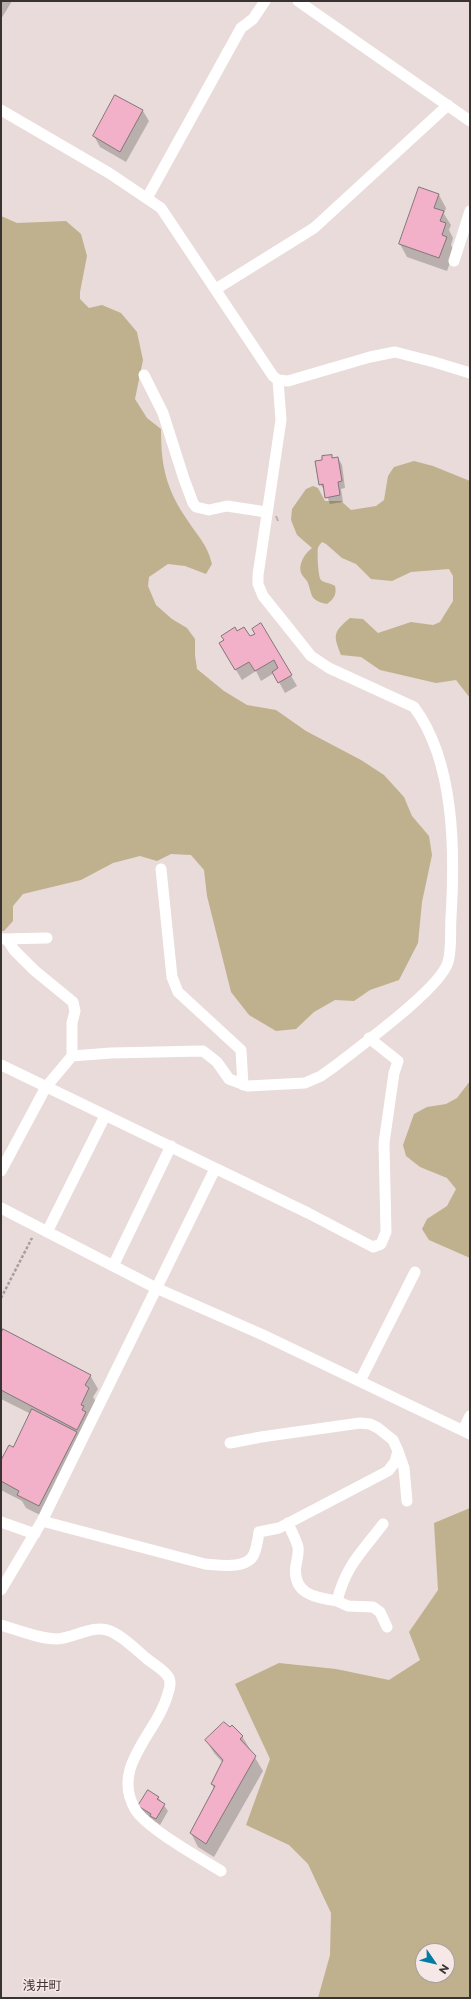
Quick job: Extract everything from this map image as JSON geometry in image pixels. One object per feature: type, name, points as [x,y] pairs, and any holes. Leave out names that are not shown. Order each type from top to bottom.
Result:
[{"type":"street","points":[[148,198],[241,28],[253,19],[265,1]]},
{"type":"street","points":[[298,1],[470,121]]},
{"type":"street","points":[[216,289],[314,228],[448,105]]},
{"type":"street","points":[[1,110],[109,173],[161,208],[273,376],[278,380],[288,381],[364,359],[395,352],[470,373]]},
{"type":"street","points":[[454,261],[470,211]]},
{"type":"street","points":[[144,375],[163,413],[184,479],[196,507],[205,510],[227,506],[266,512]]},
{"type":"street","points":[[72,1056],[111,1053],[203,1051],[217,1062],[229,1079],[243,1085],[264,1086],[305,1083],[321,1076],[421,996],[435,983],[448,963],[453,894],[452,829],[438,755],[421,716],[414,707],[329,668],[311,656],[263,596],[258,584],[266,512],[281,420],[278,380]]},
{"type":"street","points":[[161,870],[172,977],[178,992],[241,1050],[243,1085]]},
{"type":"street","points":[[4,939],[47,938]]},
{"type":"street","points":[[1,1172],[46,1087],[72,1056],[72,1023],[75,1012],[73,1002],[34,970],[4,939]]},
{"type":"street","points":[[1,1065],[308,1213],[373,1247],[381,1244],[386,1232],[384,1143],[394,1073],[398,1060],[370,1038]]},
{"type":"street","points":[[42,1229],[105,1116]]},
{"type":"street","points":[[113,1266],[171,1146]]},
{"type":"street","points":[[1,1590],[42,1521],[214,1169]]},
{"type":"street","points":[[1,1208],[156,1288],[360,1381],[466,1432],[470,1416]]},
{"type":"street","points":[[360,1381],[415,1272]]},
{"type":"street","points":[[230,1443],[261,1437],[360,1423],[370,1424],[386,1433],[393,1440],[404,1468],[407,1501]]},
{"type":"street","points":[[42,1521],[205,1564],[230,1565],[250,1560],[254,1554],[259,1532],[279,1528],[288,1524],[380,1476],[395,1462],[398,1451]]},
{"type":"street","points":[[1,1522],[35,1534]]},
{"type":"street","points":[[288,1524],[299,1548],[295,1570],[298,1584],[308,1594],[315,1597],[337,1601],[352,1606],[373,1607],[380,1612],[387,1627]]},
{"type":"street","points":[[337,1601],[341,1583],[349,1568],[383,1524]]},
{"type":"street","points":[[1,1625],[50,1638],[68,1638],[98,1628],[104,1629],[126,1641],[165,1674],[170,1684],[168,1696],[160,1714],[131,1762],[128,1792],[135,1809],[147,1824],[221,1871]]},
{"type":"path","points":[[1,1298],[42,1229]]},
{"type":"shaded area","points":[[1,216],[17,223],[66,221],[81,234],[87,256],[80,299],[89,308],[102,305],[121,313],[137,332],[143,360],[135,399],[147,418],[161,429],[162,455],[166,477],[170,488],[174,498],[205,546],[212,564],[206,574],[185,566],[168,564],[149,577],[148,586],[156,605],[172,619],[187,628],[195,639],[197,669],[224,691],[247,705],[276,710],[306,731],[361,760],[384,775],[404,797],[412,816],[429,836],[432,855],[422,902],[418,943],[399,980],[370,990],[354,1001],[335,1000],[314,1012],[296,1029],[276,1031],[249,1015],[231,992],[207,896],[204,870],[191,855],[171,854],[157,861],[140,856],[113,863],[81,880],[23,894],[13,906],[13,921],[4,931],[1,931]]},
{"type":"shaded area","points":[[414,461],[433,466],[470,481],[470,698],[456,680],[436,683],[380,670],[361,657],[341,655],[336,638],[336,634],[340,627],[350,618],[363,619],[378,633],[411,622],[433,625],[440,622],[453,601],[453,576],[449,569],[411,572],[392,581],[371,579],[356,564],[342,558],[322,542],[318,547],[320,578],[322,581],[335,586],[336,589],[334,596],[327,604],[317,601],[312,596],[307,581],[300,570],[303,559],[312,548],[297,535],[291,520],[292,509],[306,489],[313,486],[318,488],[325,501],[341,501],[351,510],[376,506],[384,500],[388,476],[394,467]]},
{"type":"shaded area","points":[[470,1081],[470,1258],[429,1240],[422,1229],[427,1219],[447,1206],[456,1189],[447,1178],[420,1167],[406,1156],[403,1145],[414,1114],[427,1107],[446,1104],[457,1098]]},
{"type":"shaded area","points":[[470,1508],[470,1998],[318,1998],[330,1955],[331,1913],[308,1864],[289,1845],[246,1825],[270,1759],[235,1684],[279,1663],[336,1669],[389,1680],[420,1660],[409,1632],[438,1590],[434,1523]]},
{"type":"building","points":[[115,95],[143,110],[120,152],[93,136]]},
{"type":"building","points":[[419,187],[439,194],[434,208],[444,211],[440,221],[446,223],[442,235],[447,237],[439,258],[399,244]]},
{"type":"building","points":[[332,455],[332,458],[338,457],[342,481],[338,482],[340,495],[325,498],[323,484],[319,485],[315,461],[322,460],[322,456]]},
{"type":"building","points":[[261,623],[292,675],[278,683],[272,672],[278,668],[274,660],[255,671],[249,662],[235,670],[219,643],[224,640],[221,636],[235,627],[237,631],[244,627],[250,636],[255,634],[252,629]]},
{"type":"building","points":[[3,1329],[91,1375],[85,1385],[89,1388],[81,1405],[84,1406],[82,1410],[86,1412],[77,1430],[1,1390],[1,1334]]},
{"type":"building","points":[[32,1409],[77,1432],[39,1506],[17,1495],[19,1491],[1,1481],[1,1460],[9,1445],[13,1447]]},
{"type":"building","points":[[224,1722],[230,1727],[232,1725],[243,1736],[240,1739],[256,1756],[206,1844],[190,1833],[215,1786],[211,1784],[223,1760],[205,1740]]},
{"type":"building","points":[[148,1790],[159,1797],[157,1799],[165,1804],[156,1819],[138,1806]]},
{"type":"district","name":"浅井町","points":[[42,1986]]}]
